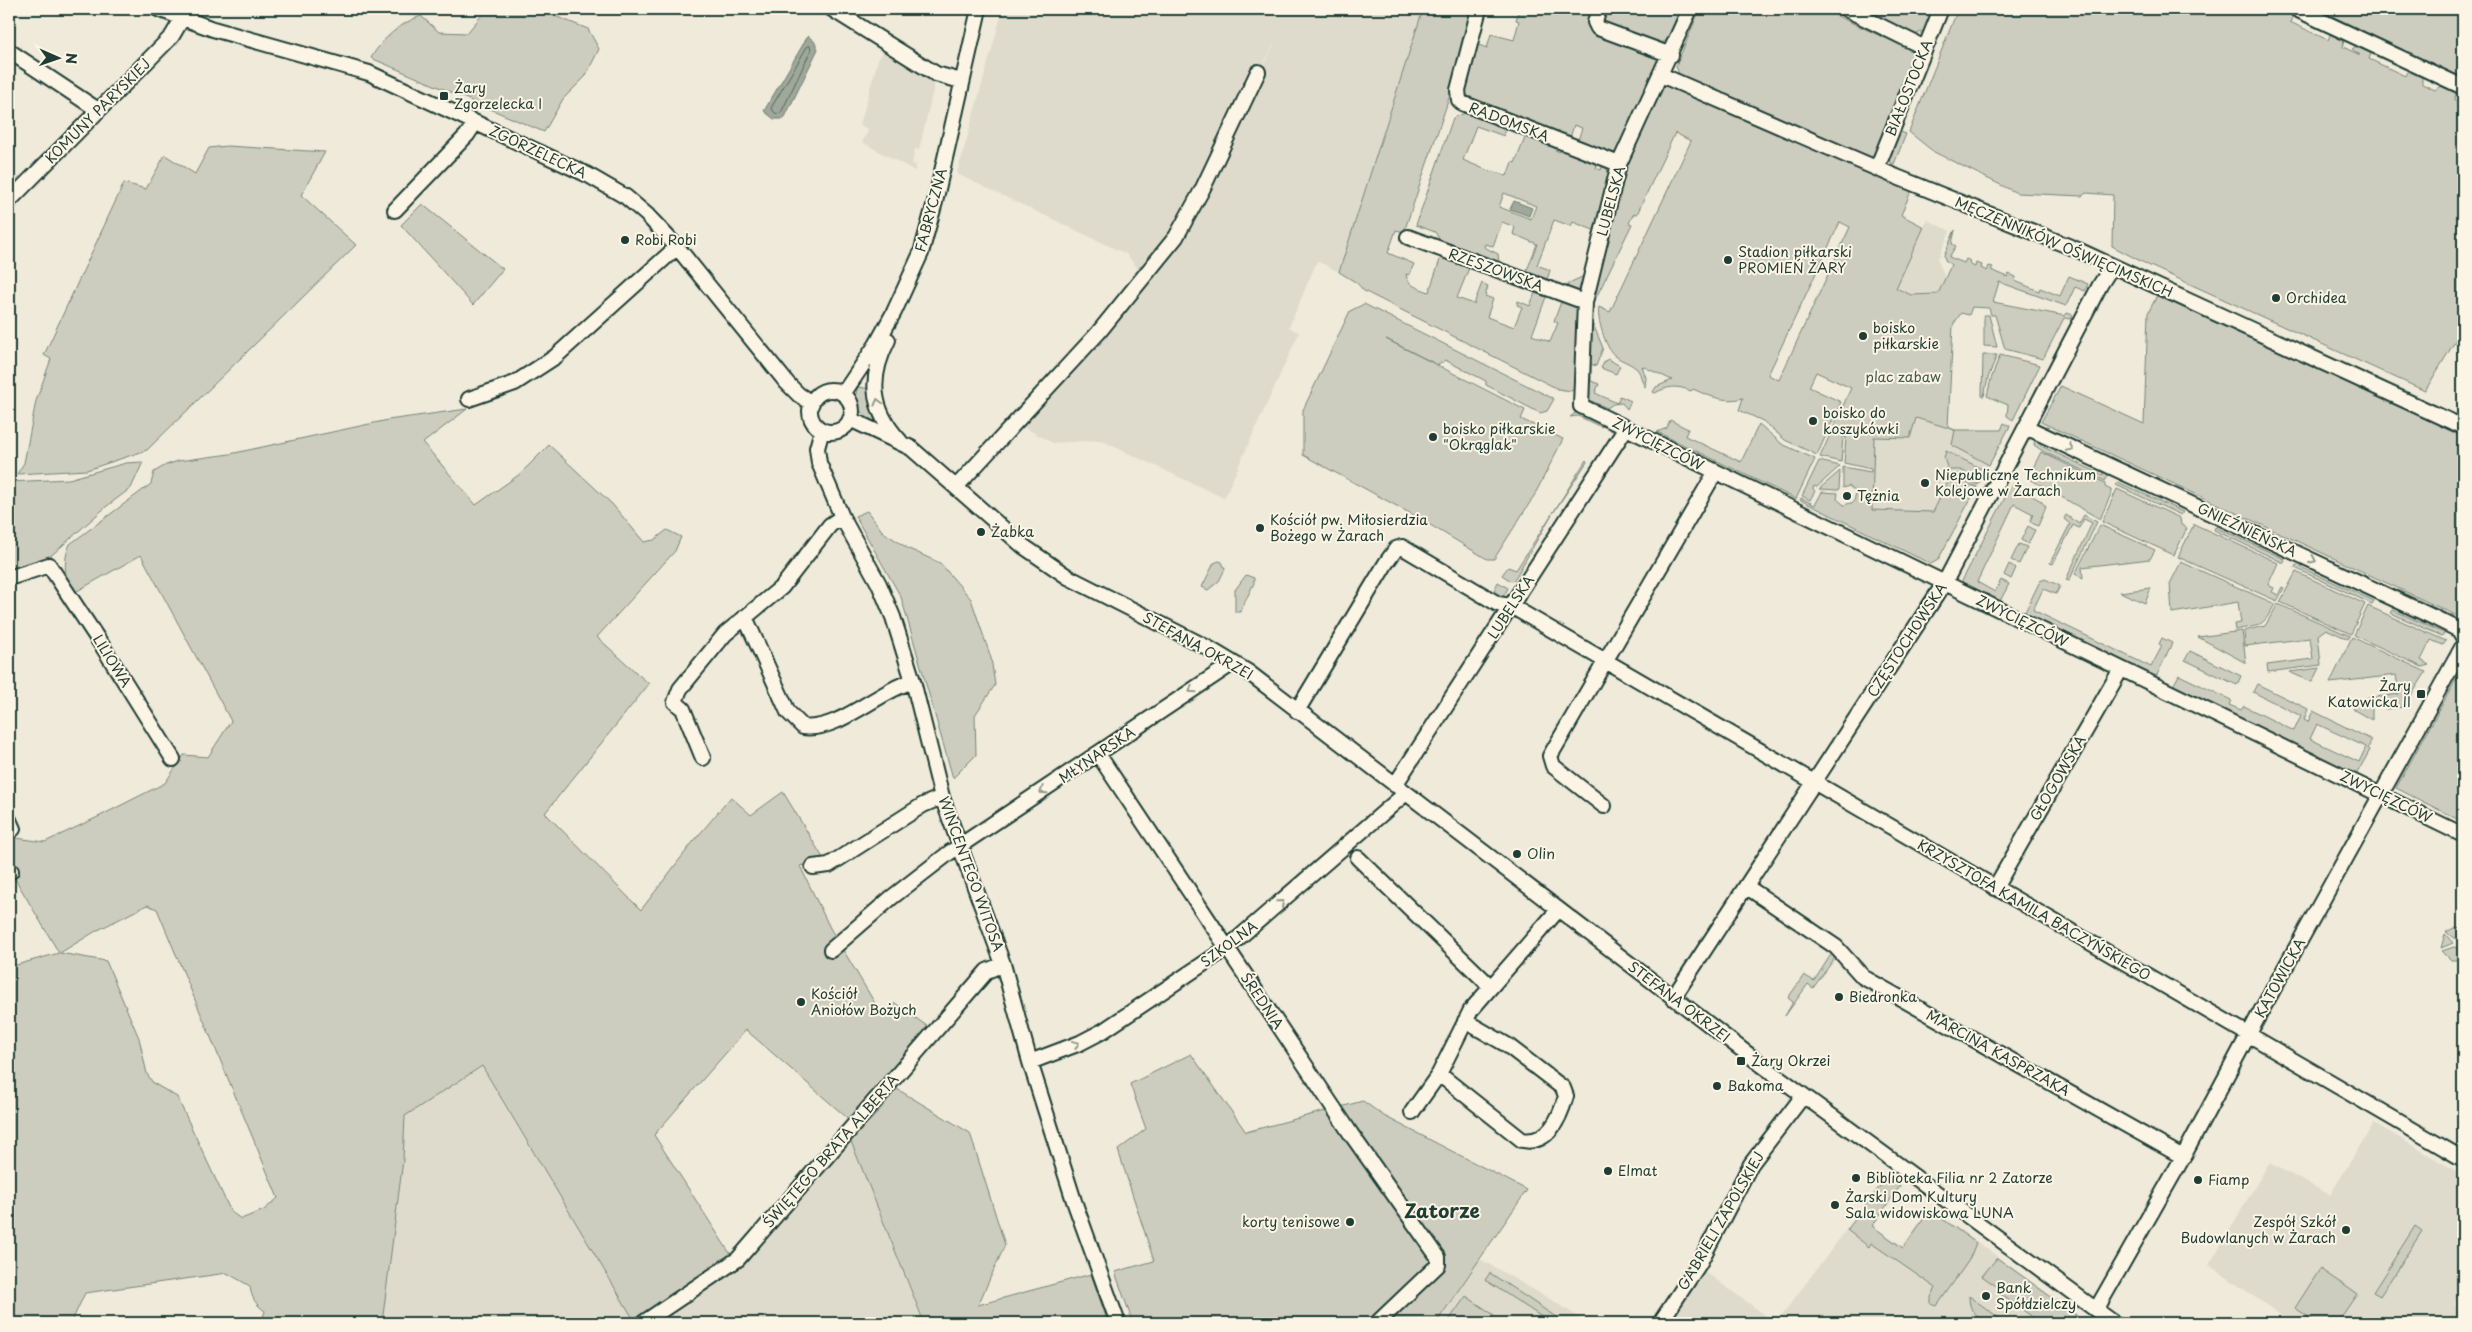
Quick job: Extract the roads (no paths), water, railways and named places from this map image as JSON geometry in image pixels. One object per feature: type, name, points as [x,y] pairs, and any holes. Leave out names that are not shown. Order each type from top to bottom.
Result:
[{"type":"street","name":"ZGORZELECKA","points":[[158,9],[182,19],[369,73],[588,175],[626,197],[647,214],[677,247],[771,365],[799,395],[812,403]]},
{"type":"street","points":[[832,9],[936,74],[961,81]]},
{"type":"street","name":"FABRYCZNA","points":[[843,394],[876,345],[896,308],[921,253],[933,210],[979,9]]},
{"type":"street","name":"RADOMSKA","points":[[1479,9],[1458,90],[1459,100],[1466,106],[1620,164]]},
{"type":"street","points":[[1599,9],[1595,22],[1598,28],[1670,55]]},
{"type":"street","name":"LUBELSKA","points":[[1581,406],[1585,302],[1620,164],[1638,120],[1661,75],[1690,9]]},
{"type":"street","points":[[1846,9],[1925,48]]},
{"type":"street","name":"BIAŁOSTOCKA","points":[[1877,168],[1941,9]]},
{"type":"street","points":[[2296,9],[2463,87]]},
{"type":"street","name":"KOMUNY PARYSKIEJ","points":[[9,201],[172,36],[182,19]]},
{"type":"street","points":[[9,51],[98,110]]},
{"type":"street","points":[[957,486],[1098,333],[1176,237],[1202,190],[1258,72]]},
{"type":"street","name":"MĘCZENNIKÓW OŚWIĘCIMSKICH","points":[[1661,75],[2112,266],[2463,427]]},
{"type":"street","points":[[395,210],[467,135],[475,123]]},
{"type":"street","name":"RZESZOWSKA","points":[[1408,237],[1585,302]]},
{"type":"street","points":[[469,400],[515,383],[555,357],[677,247]]},
{"type":"street","name":"CZĘSTOCHOWSKA","points":[[1673,998],[1945,582],[2112,266]]},
{"type":"street","points":[[896,308],[893,327],[879,358],[875,384],[876,395],[883,417],[902,443]]},
{"type":"street","points":[[831,390],[843,394],[851,405],[850,419],[841,429],[829,432],[822,430],[812,421],[810,415],[812,403],[820,393],[825,391],[831,390]]},
{"type":"street","name":"ZWYCIĘZCÓW","points":[[1581,406],[1715,473],[1945,582],[2463,835]]},
{"type":"street","name":"STEFANA OKRZEI","points":[[850,419],[902,443],[957,486],[1023,546],[1068,577],[1248,672],[1803,1096],[2114,1323]]},
{"type":"street","name":"GNIEŹNIEŃSKA","points":[[2026,427],[2433,616],[2459,630],[2463,637]]},
{"type":"street","name":"LUBELSKA","points":[[1401,789],[1511,606],[1626,428]]},
{"type":"street","name":"WINCENTEGO WITOSA","points":[[822,430],[817,448],[819,463],[842,518],[879,584],[893,617],[913,681],[942,797],[1003,964],[1030,1062],[1086,1238],[1118,1323]]},
{"type":"street","points":[[1604,806],[1553,766],[1550,756],[1715,473]]},
{"type":"street","points":[[703,758],[683,709],[675,702],[680,689],[726,634],[782,587],[830,525],[842,518]]},
{"type":"street","name":"KRZYSZTOFA KAMILA BACZYŃSKIEGO","points":[[1297,710],[1386,563],[1396,549],[1402,547],[1498,604],[1511,606],[2463,1159]]},
{"type":"street","name":"LILIOWA","points":[[9,578],[49,565],[103,646],[173,759]]},
{"type":"street","points":[[744,617],[788,712],[803,727],[820,728],[893,688],[913,681]]},
{"type":"street","name":"KATOWICKA","points":[[2096,1310],[2183,1158],[2463,646]]},
{"type":"street","name":"MŁYNARSKA","points":[[830,950],[891,898],[960,845],[1232,663]]},
{"type":"street","name":"GŁOGOWSKA","points":[[1995,888],[2121,669]]},
{"type":"street","name":"ŚREDNIA","points":[[1098,754],[1351,1134],[1438,1257],[1438,1264],[1377,1323]]},
{"type":"street","name":"SZKOLNA","points":[[1030,1062],[1080,1043],[1102,1031],[1227,948],[1401,789]]},
{"type":"street","points":[[813,867],[829,864],[923,805],[942,797]]},
{"type":"street","points":[[1358,858],[1490,986]]},
{"type":"street","name":"MARCINA KASPRZAKA","points":[[1747,887],[1836,947],[1863,978],[2183,1158]]},
{"type":"street","points":[[1412,1112],[1439,1074],[1465,1021],[1490,986],[1558,910]]},
{"type":"street","name":"ŚWIĘTEGO BRATA ALBERTA","points":[[643,1323],[738,1259],[987,971],[1003,964]]},
{"type":"street","points":[[1439,1074],[1522,1140],[1541,1139],[1546,1136],[1556,1120],[1566,1099],[1566,1093],[1563,1088],[1507,1045],[1465,1021]]},
{"type":"street","name":"GABRIELI ZAPOLSKIEJ","points":[[1660,1323],[1699,1264],[1751,1164],[1803,1096]]},
{"type":"water","points":[[808,36],[814,41],[818,49],[784,119],[774,119],[764,111]]},
{"type":"water","points":[[1514,201],[1532,208],[1529,216],[1510,209]]},
{"type":"place","name":"Żary Zgorzelecka I","points":[[444,96]]},
{"type":"place","name":"Robi Robi","points":[[625,240]]},
{"type":"place","name":"Stadion piłkarski PROMIEŃ ŻARY","points":[[1728,260]]},
{"type":"place","name":"Orchidea","points":[[2276,298]]},
{"type":"place","name":"boisko piłkarskie","points":[[1863,336]]},
{"type":"place","name":"boisko do koszykówki","points":[[1813,421]]},
{"type":"place","name":"boisko piłkarskie \"Okrąglak\"","points":[[1433,437]]},
{"type":"place","name":"Niepubliczne Technikum Kolejowe w Żarach","points":[[1925,483]]},
{"type":"place","name":"Tężnia","points":[[1847,496]]},
{"type":"place","name":"Kościół pw. Miłosierdzia Bożego w Żarach","points":[[1260,528]]},
{"type":"place","name":"Żabka","points":[[981,532]]},
{"type":"place","name":"Żary Katowicka II","points":[[2421,694]]},
{"type":"place","name":"Olin","points":[[1517,854]]},
{"type":"place","name":"Biedronka","points":[[1839,997]]},
{"type":"place","name":"Kościół Aniołów Bożych","points":[[801,1002]]},
{"type":"place","name":"Żary Okrzei","points":[[1741,1061]]},
{"type":"place","name":"Bakoma","points":[[1717,1086]]},
{"type":"place","name":"Elmat","points":[[1608,1171]]},
{"type":"place","name":"Biblioteka Filia nr 2 Zatorze","points":[[1856,1178]]},
{"type":"place","name":"Fiamp","points":[[2198,1180]]},
{"type":"place","name":"Żarski Dom Kultury Sala widowiskowa LUNA","points":[[1835,1205]]},
{"type":"place","name":"korty tenisowe","points":[[1350,1222]]},
{"type":"place","name":"Zespół Szkół Budowlanych w Żarach","points":[[2346,1230]]},
{"type":"place","name":"Bank Spółdzielczy","points":[[1986,1296]]},
{"type":"district","name":"Zatorze","points":[[1442,1211]]},
{"type":"park label","name":"plac zabaw","points":[[1903,377]]}]
